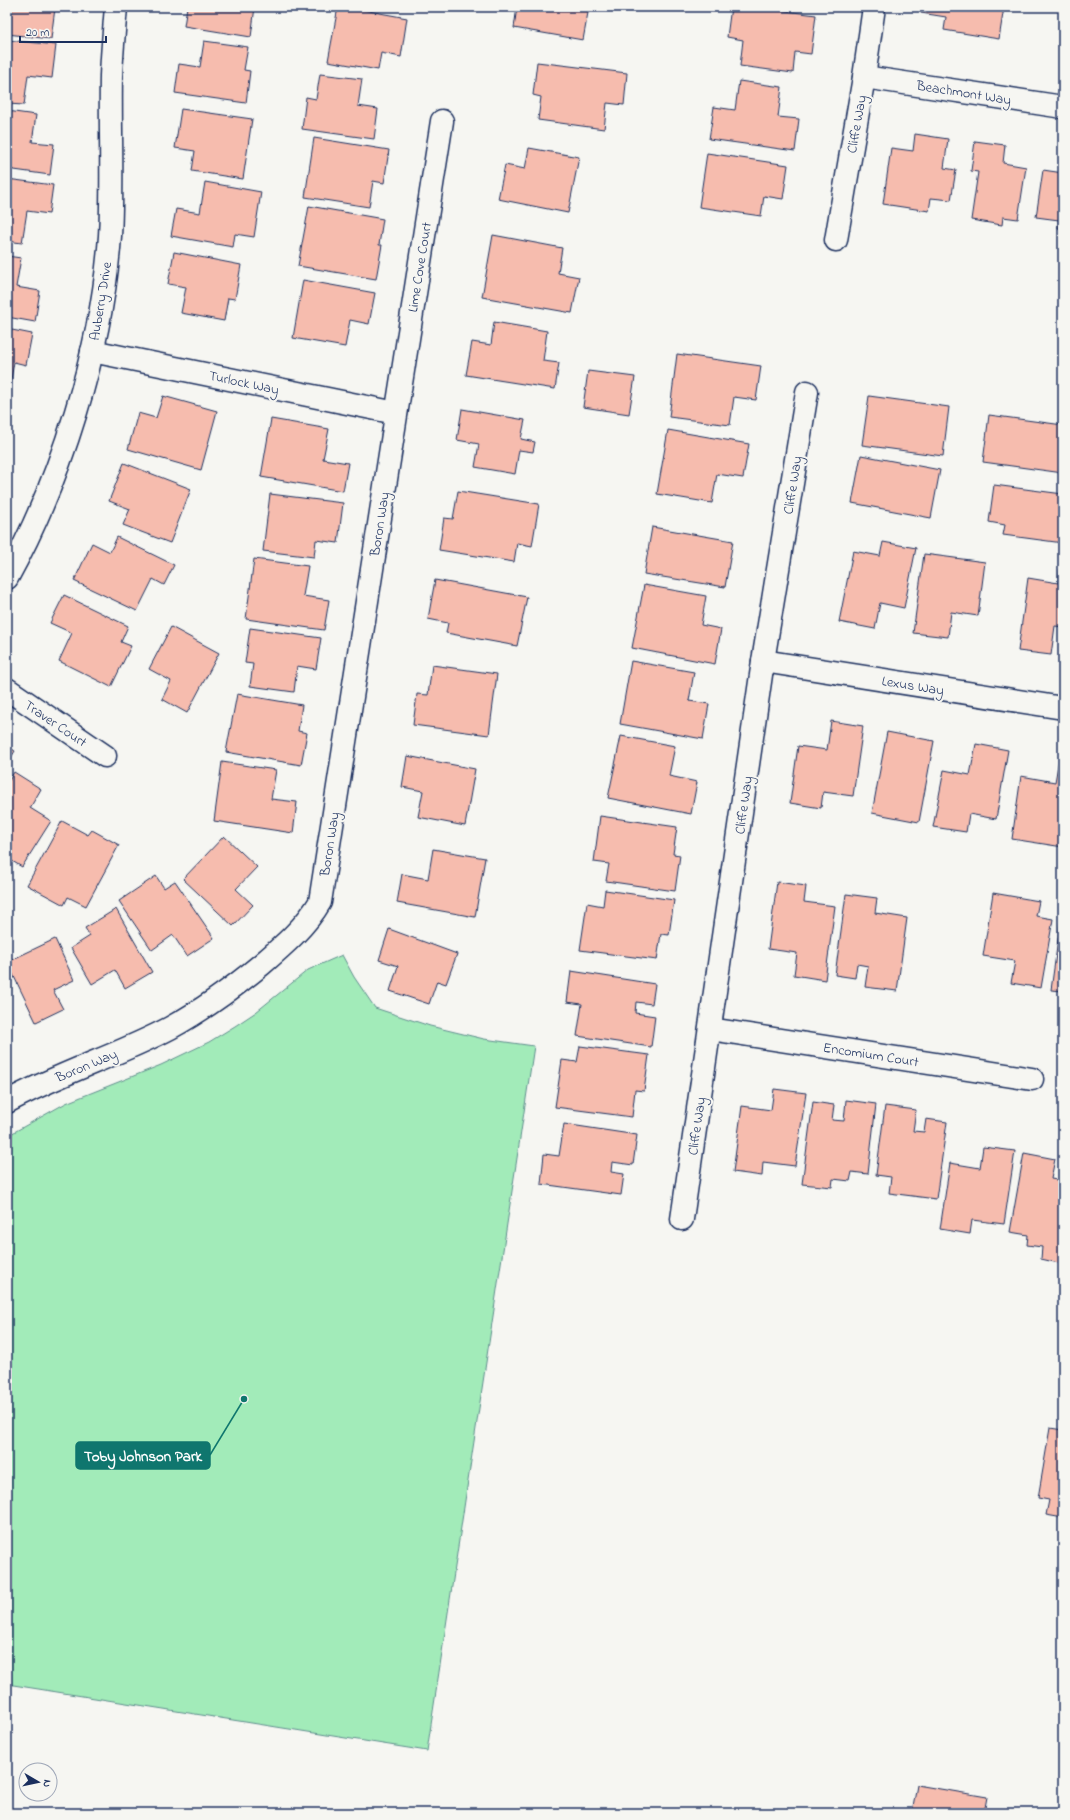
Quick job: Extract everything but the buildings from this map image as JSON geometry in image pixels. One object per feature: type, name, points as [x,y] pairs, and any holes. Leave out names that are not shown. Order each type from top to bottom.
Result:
[{"type":"street","name":"Auberry Drive","points":[[7,578],[34,525],[74,420],[92,351],[110,237],[112,167],[111,77],[116,7]]},
{"type":"street","name":"Cliffe Way","points":[[836,240],[864,77],[874,7]]},
{"type":"street","name":"Beachmont Way","points":[[864,77],[1063,107]]},
{"type":"street","name":"Lime Cove Court","points":[[396,413],[442,120]]},
{"type":"street","name":"Turlock Way","points":[[92,351],[396,413]]},
{"type":"street","name":"Cliffe Way","points":[[682,1219],[763,662],[806,392]]},
{"type":"street","name":"Boron Way","points":[[7,1102],[36,1086],[171,1028],[228,992],[280,948],[315,910],[320,902],[396,413]]},
{"type":"street","name":"Lexus Way","points":[[763,662],[1063,708]]},
{"type":"street","name":"Traver Court","points":[[7,689],[105,756]]},
{"type":"street","name":"Encomium Court","points":[[710,1029],[1032,1079]]},
{"type":"green space","points":[[342,955],[354,977],[375,1008],[430,1026],[484,1039],[534,1046],[427,1751],[7,1684],[7,1136],[66,1103],[161,1065],[209,1042],[256,1012],[308,970]]},
{"type":"place","name":"Toby Johnson Park","points":[[244,1399]]}]
